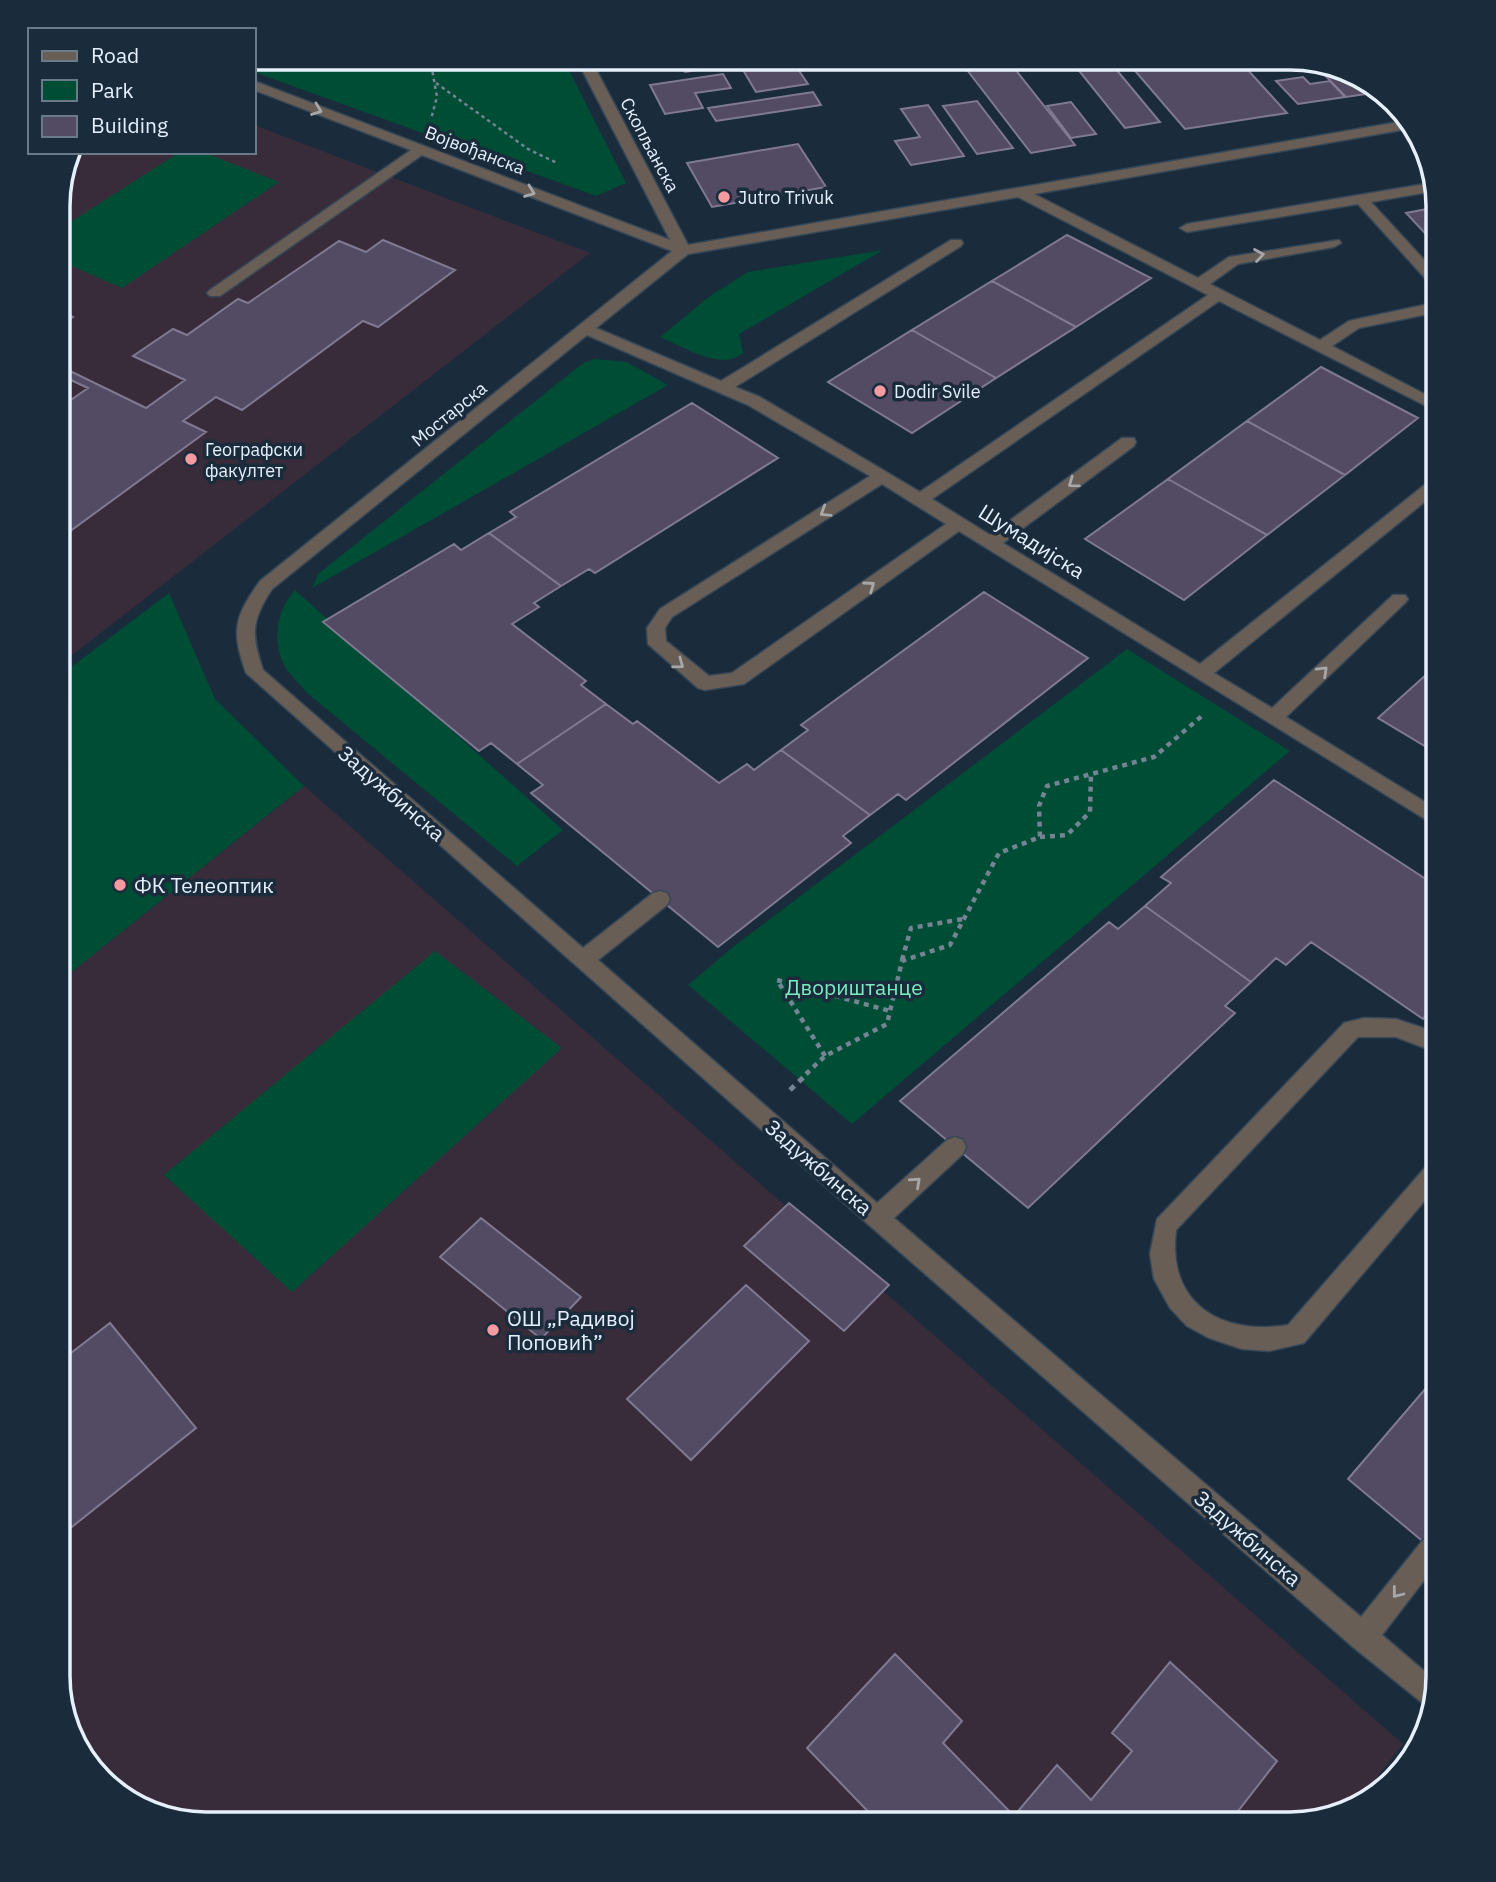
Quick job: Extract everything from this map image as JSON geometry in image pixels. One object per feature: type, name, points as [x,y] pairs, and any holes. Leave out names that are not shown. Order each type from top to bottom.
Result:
[{"type":"street","name":"Скопљанска","points":[[589,70],[683,250]]},
{"type":"street","name":"Војвођанска","points":[[256,86],[683,250]]},
{"type":"street","points":[[683,250],[1400,126]]},
{"type":"street","points":[[215,293],[413,148]]},
{"type":"street","points":[[1187,228],[1425,188]]},
{"type":"street","points":[[1020,192],[1426,401]]},
{"type":"street","points":[[1362,199],[1426,271]]},
{"type":"street","points":[[723,387],[957,243]]},
{"type":"street","points":[[1199,284],[1234,260],[1334,243]]},
{"type":"street","name":"Мостарска","points":[[246,614],[266,585],[683,250]]},
{"type":"street","points":[[921,499],[1219,294]]},
{"type":"street","points":[[1321,347],[1354,324],[1426,309]]},
{"type":"street","name":"Шумадијска","points":[[586,329],[754,401],[921,499],[1426,813]]},
{"type":"street","points":[[991,543],[1128,442]]},
{"type":"street","points":[[882,476],[666,613],[656,628],[657,645],[705,683],[737,679],[959,523]]},
{"type":"street","points":[[1201,673],[1426,492]]},
{"type":"street","points":[[1273,718],[1399,599]]},
{"type":"street","name":"Задужбинска","points":[[246,614],[244,641],[255,673],[877,1218],[1425,1690]]},
{"type":"street","points":[[583,960],[660,899]]},
{"type":"street","points":[[1426,1038],[1406,1029],[1368,1026],[1352,1029],[1166,1226],[1161,1244],[1161,1262],[1167,1282],[1177,1300],[1212,1329],[1255,1341],[1295,1335],[1426,1183]]},
{"type":"street","points":[[877,1218],[955,1147]]},
{"type":"street","points":[[1363,1637],[1426,1557]]},
{"type":"path","points":[[413,148],[434,115],[436,83],[433,70]]},
{"type":"path","points":[[436,83],[528,149],[564,166]]},
{"type":"path","points":[[1040,837],[1039,806],[1047,786],[1154,757],[1231,692]]},
{"type":"path","points":[[902,961],[950,945],[999,853],[1040,837],[1067,835],[1090,811],[1091,774]]},
{"type":"path","points":[[762,1118],[825,1056],[887,1024],[911,928],[964,919]]},
{"type":"path","points":[[825,1056],[777,981],[890,1011]]},
{"type":"shaded area","name":"Географски факултет","points":[[256,126],[590,253],[70,657],[70,197],[80,154],[256,154]]},
{"type":"shaded area","name":"ОШ „Радивој Поповић”","points":[[304,786],[1403,1744],[1366,1789],[1342,1802],[1308,1811],[1290,1812],[206,1812],[188,1811],[154,1802],[130,1789],[104,1766],[88,1744],[80,1728],[71,1694],[70,973]]},
{"type":"green space","points":[[256,70],[569,70],[626,183],[596,196],[256,73]]},
{"type":"green space","points":[[177,154],[208,154],[279,182],[122,288],[70,265],[70,222]]},
{"type":"green space","points":[[883,250],[739,334],[743,353],[734,358],[724,360],[702,356],[660,337],[710,296],[748,272]]},
{"type":"green space","points":[[595,359],[627,362],[668,385],[312,588],[318,574],[583,363]]},
{"type":"green space","points":[[295,590],[563,830],[517,866],[307,693],[285,667],[278,643],[280,615]]},
{"type":"green space","name":"ФК Телеоптик","points":[[169,593],[215,699],[304,786],[70,973],[70,668]]},
{"type":"green space","name":"Двориштанце","points":[[1127,649],[1290,751],[852,1124],[688,985],[733,947]]},
{"type":"green space","points":[[435,951],[562,1048],[292,1292],[164,1175]]},
{"type":"building","points":[[743,70],[798,70],[808,84],[756,92]]},
{"type":"building","points":[[967,70],[1016,70],[1075,145],[1031,153]]},
{"type":"building","points":[[1078,70],[1117,70],[1160,122],[1125,128]]},
{"type":"building","points":[[1134,70],[1248,70],[1287,113],[1185,129]]},
{"type":"building","points":[[723,74],[731,88],[695,93],[703,108],[665,114],[650,85]]},
{"type":"building","points":[[1324,75],[1342,80],[1367,94],[1346,97]]},
{"type":"building","points":[[1303,77],[1310,84],[1330,81],[1345,97],[1298,104],[1276,81]]},
{"type":"building","points":[[813,92],[821,105],[716,121],[708,108]]},
{"type":"building","points":[[977,101],[1013,148],[977,154],[943,106]]},
{"type":"building","points":[[1071,102],[1096,134],[1071,138],[1047,106]]},
{"type":"building","points":[[928,105],[964,156],[911,165],[895,141],[920,137],[901,109]]},
{"type":"building","points":[[798,144],[826,187],[712,207],[687,163]]},
{"type":"building","points":[[1426,209],[1426,234],[1406,213]]},
{"type":"building","points":[[1067,235],[1151,278],[1076,327],[992,281]]},
{"type":"building","points":[[383,240],[455,270],[378,327],[363,321],[242,410],[216,397],[183,421],[206,432],[70,531],[70,401],[88,388],[70,380],[70,371],[146,408],[185,380],[133,356],[173,329],[187,335],[238,299],[248,303],[339,241],[366,252]]},
{"type":"building","points":[[992,281],[1076,327],[996,378],[912,330]]},
{"type":"building","points":[[912,330],[996,378],[912,433],[828,382]]},
{"type":"building","points":[[1321,367],[1418,418],[1345,475],[1247,421]]},
{"type":"building","points":[[692,403],[778,458],[595,573],[589,569],[561,586],[489,533],[516,517],[510,512]]},
{"type":"building","points":[[1247,421],[1345,475],[1267,535],[1168,479]]},
{"type":"building","points":[[1168,479],[1267,535],[1184,600],[1085,539]]},
{"type":"building","points":[[489,533],[561,586],[534,603],[539,607],[512,624],[586,681],[581,685],[606,704],[517,764],[491,743],[479,751],[323,622],[454,544],[461,550]]},
{"type":"building","points":[[984,592],[1088,658],[906,800],[898,794],[870,815],[781,750],[808,730],[801,725]]},
{"type":"building","points":[[1426,675],[1426,747],[1378,718]]},
{"type":"building","points":[[606,704],[633,724],[637,721],[719,783],[747,764],[754,770],[781,750],[870,815],[843,836],[851,843],[718,947],[531,793],[543,785],[517,764]]},
{"type":"building","points":[[1274,780],[1426,879],[1426,1015],[1423,1019],[1311,942],[1286,965],[1276,958],[1251,982],[1145,906],[1171,883],[1161,877]]},
{"type":"building","points":[[1145,906],[1251,982],[1225,1006],[1235,1013],[1028,1208],[900,1101],[1109,922],[1118,929]]},
{"type":"building","points":[[789,1203],[889,1285],[844,1331],[744,1246]]},
{"type":"building","points":[[481,1218],[581,1297],[541,1339],[440,1257]]},
{"type":"building","points":[[746,1285],[809,1341],[691,1460],[627,1399]]},
{"type":"building","points":[[110,1323],[196,1428],[70,1528],[70,1354]]},
{"type":"building","points":[[1426,1388],[1426,1544],[1348,1479]]},
{"type":"building","points":[[895,1654],[962,1721],[943,1743],[1010,1812],[868,1812],[807,1748]]},
{"type":"building","points":[[1170,1662],[1277,1761],[1237,1812],[1017,1812],[1057,1765],[1091,1800],[1132,1751],[1112,1733]]},
{"type":"place","name":"Jutro Trivuk","points":[[724,197]]},
{"type":"place","name":"Dodir Svile","points":[[880,391]]},
{"type":"place","name":"Географски факултет","points":[[191,459]]},
{"type":"place","name":"ФК Телеоптик","points":[[120,885]]},
{"type":"place","name":"ОШ „Радивој Поповић”","points":[[493,1330]]}]
